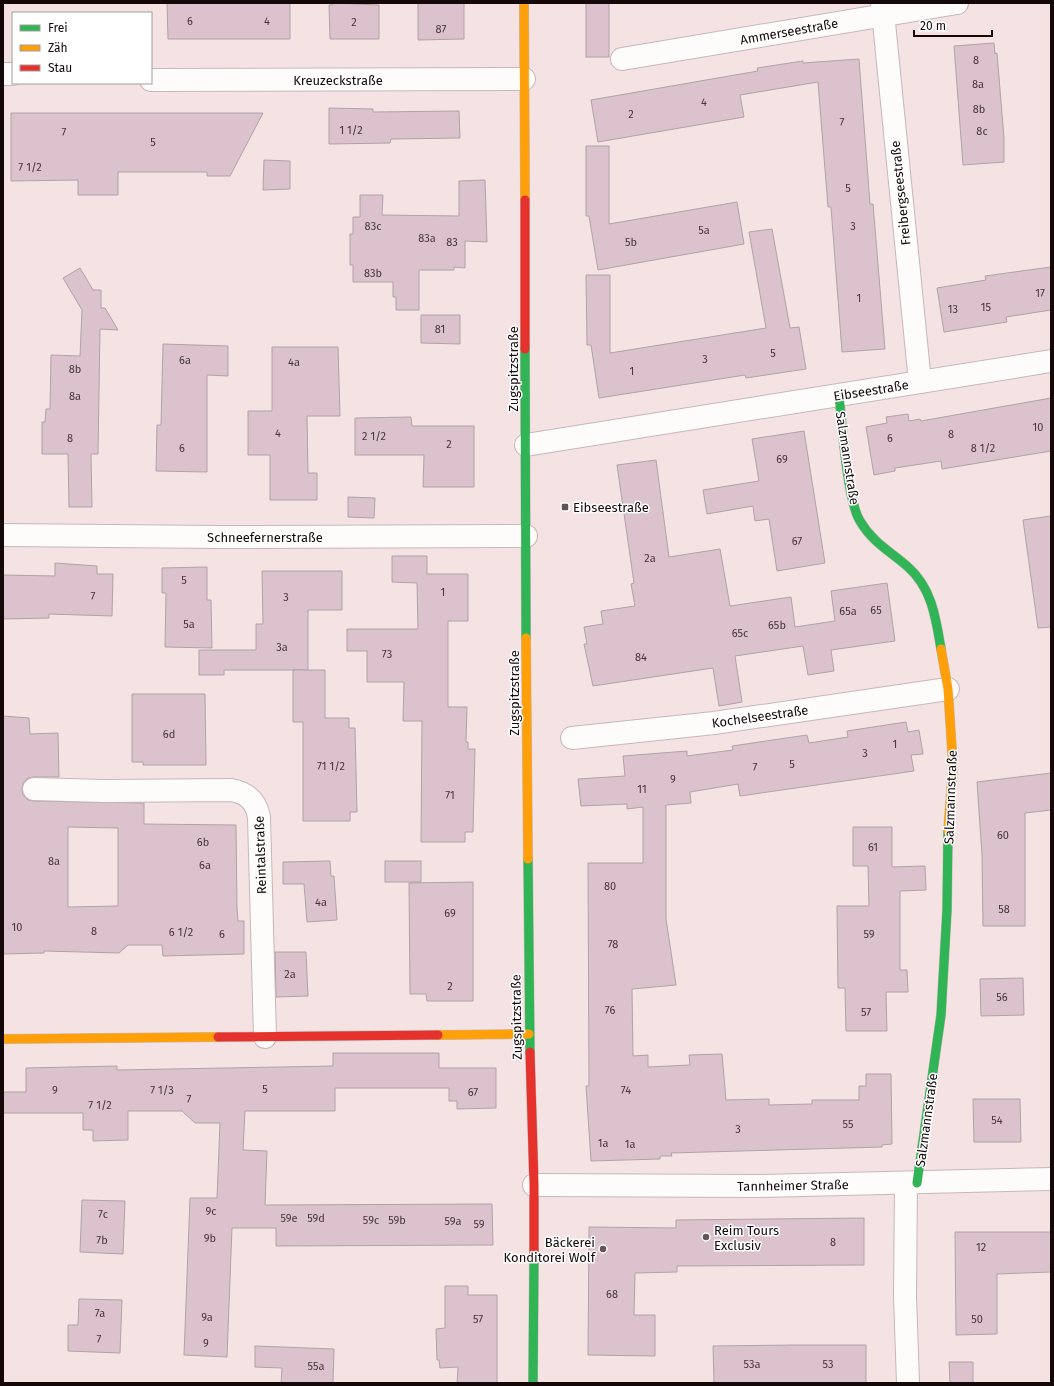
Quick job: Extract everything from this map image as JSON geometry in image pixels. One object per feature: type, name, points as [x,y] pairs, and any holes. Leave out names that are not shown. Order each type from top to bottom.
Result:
[{"type":"street","name":"Zugspitzstraße","points":[[524,3],[529,1034],[534,1185],[533,1383]]},
{"type":"street","name":"Ammerseestraße","points":[[622,59],[882,9],[957,3]]},
{"type":"street","name":"Freibergseestraße","points":[[882,9],[920,382]]},
{"type":"street","name":"Kreuzeckstraße","points":[[152,80],[524,79]]},
{"type":"street","name":"Eibseestraße","points":[[526,445],[1051,361]]},
{"type":"street","name":"Salzmannstraße","points":[[839,395],[851,492],[859,520],[879,545],[909,567],[926,587],[936,617],[948,689],[953,766],[948,822],[947,910],[941,1015],[911,1183],[905,1296],[908,1383]]},
{"type":"street","name":"Schneefernerstraße","points":[[3,535],[218,537],[526,536]]},
{"type":"street","name":"Kochelseestraße","points":[[572,738],[714,723],[948,689]]},
{"type":"street","name":"Reintalstraße","points":[[34,789],[104,791],[231,790],[242,792],[250,798],[257,806],[259,817],[264,1037]]},
{"type":"street","points":[[3,1039],[529,1034]]},
{"type":"street","name":"Tannheimer Straße","points":[[534,1185],[688,1187],[1051,1179]]},
{"type":"building","points":[[167,3],[290,3],[290,39],[168,39]]},
{"type":"building","points":[[332,3],[379,5],[379,39],[330,39],[329,5],[332,5]]},
{"type":"building","points":[[418,3],[464,3],[464,39],[418,40]]},
{"type":"building","points":[[586,3],[609,3],[609,57],[586,57]]},
{"type":"building","points":[[994,43],[995,54],[997,53],[1004,138],[1004,162],[963,165],[954,46]]},
{"type":"building","points":[[859,59],[870,204],[873,204],[885,349],[842,352],[831,207],[828,207],[818,82],[740,95],[744,117],[598,142],[591,100],[758,71],[757,68],[803,61],[803,63]]},
{"type":"building","points":[[329,108],[373,109],[373,112],[459,111],[460,138],[391,139],[390,143],[329,144]]},
{"type":"building","points":[[11,113],[263,113],[230,176],[207,176],[207,172],[118,172],[118,195],[78,195],[78,180],[11,181]]},
{"type":"building","points":[[586,146],[609,146],[609,224],[737,202],[744,244],[598,270],[589,216],[586,216]]},
{"type":"building","points":[[264,160],[290,161],[290,189],[263,190]]},
{"type":"building","points":[[485,180],[487,242],[465,241],[465,268],[454,267],[454,270],[419,270],[419,310],[396,310],[396,297],[393,297],[393,282],[353,282],[353,265],[350,265],[350,234],[353,234],[353,217],[360,217],[360,195],[383,195],[382,215],[459,216],[459,181]]},
{"type":"building","points":[[772,229],[790,328],[799,327],[806,369],[746,378],[745,375],[599,398],[591,345],[587,345],[586,275],[610,275],[610,353],[766,328],[749,232]]},
{"type":"building","points":[[1051,267],[1051,310],[1006,317],[1007,322],[944,332],[937,288],[986,280],[985,276]]},
{"type":"building","points":[[80,268],[93,290],[101,290],[101,308],[105,308],[118,330],[100,329],[98,454],[91,454],[92,507],[69,507],[68,454],[42,454],[42,422],[45,422],[46,409],[50,409],[51,355],[80,356],[82,310],[63,278]]},
{"type":"building","points":[[421,315],[460,315],[460,344],[421,343]]},
{"type":"building","points":[[163,344],[228,346],[228,376],[207,375],[207,472],[156,471],[157,425],[161,425]]},
{"type":"building","points":[[272,347],[338,347],[340,416],[307,416],[308,473],[317,473],[317,500],[270,500],[270,455],[248,455],[248,411],[272,411]]},
{"type":"building","points":[[1051,398],[1051,451],[942,469],[941,461],[895,468],[895,471],[874,475],[866,427],[887,423],[886,417],[908,414],[909,421],[920,419],[921,421]]},
{"type":"building","points":[[411,417],[412,426],[474,426],[474,487],[423,487],[424,455],[355,455],[355,418]]},
{"type":"building","points":[[804,431],[825,563],[777,571],[769,519],[755,521],[753,506],[707,514],[703,490],[759,481],[752,439]]},
{"type":"building","points":[[656,460],[669,557],[720,549],[730,606],[791,597],[795,627],[835,621],[831,591],[887,583],[895,641],[831,650],[834,671],[808,675],[803,646],[735,656],[742,702],[719,706],[713,668],[593,686],[584,644],[587,644],[584,627],[603,624],[601,611],[635,606],[631,584],[634,583],[617,465]]},
{"type":"building","points":[[348,497],[375,498],[374,518],[348,517]]},
{"type":"building","points":[[1051,516],[1051,627],[1038,628],[1023,520]]},
{"type":"building","points":[[392,556],[427,556],[427,574],[468,574],[468,621],[448,621],[448,707],[467,707],[466,742],[468,742],[468,749],[475,749],[473,832],[465,832],[465,842],[421,842],[422,721],[403,721],[404,682],[367,682],[367,651],[347,651],[347,629],[418,629],[417,583],[392,582]]},
{"type":"building","points":[[55,563],[97,566],[97,574],[113,574],[112,616],[49,614],[49,618],[3,619],[3,575],[55,576]]},
{"type":"building","points":[[207,567],[207,600],[211,600],[212,648],[165,647],[166,593],[162,593],[162,568]]},
{"type":"building","points":[[262,571],[342,571],[342,610],[308,610],[308,670],[224,670],[224,675],[199,675],[199,650],[256,650],[256,624],[263,624]]},
{"type":"building","points":[[293,670],[325,670],[325,718],[349,718],[349,728],[355,728],[357,812],[350,812],[350,821],[303,821],[303,722],[293,722]]},
{"type":"building","points":[[132,694],[205,694],[206,765],[143,765],[143,762],[132,762]]},
{"type":"building","points":[[3,716],[29,718],[30,734],[58,733],[59,777],[28,778],[23,783],[22,789],[23,795],[28,800],[144,803],[144,824],[236,825],[237,908],[238,921],[244,921],[244,954],[163,956],[162,945],[128,945],[119,953],[44,951],[44,953],[3,954]],"holes":[[[68,827],[118,828],[118,906],[68,907]]]},
{"type":"building","points":[[906,722],[908,732],[919,730],[923,754],[911,755],[914,771],[740,796],[738,784],[690,792],[691,803],[666,805],[666,919],[676,985],[632,989],[633,1056],[648,1055],[648,1067],[690,1065],[689,1055],[722,1054],[726,1100],[769,1099],[769,1105],[812,1104],[812,1100],[859,1100],[859,1086],[866,1086],[866,1074],[891,1074],[892,1144],[882,1145],[882,1147],[671,1153],[672,1156],[660,1156],[660,1159],[591,1161],[586,1086],[589,1086],[588,863],[643,863],[643,807],[627,809],[627,804],[581,806],[578,779],[625,776],[623,756],[687,751],[687,756],[733,750],[732,746],[807,735],[809,743],[848,737],[847,731]]},
{"type":"building","points":[[1051,773],[1051,810],[1025,813],[1025,926],[983,926],[982,855],[977,782]]},
{"type":"building","points":[[853,827],[892,827],[892,867],[925,866],[926,890],[900,891],[900,970],[907,970],[908,992],[886,992],[887,1031],[846,1031],[845,988],[838,988],[837,906],[869,906],[868,866],[853,866]]},
{"type":"building","points":[[330,861],[331,876],[334,876],[337,920],[307,922],[304,884],[283,884],[283,862]]},
{"type":"building","points":[[385,861],[421,861],[421,882],[385,882]]},
{"type":"building","points":[[473,882],[473,1001],[427,1001],[426,994],[410,994],[409,883]]},
{"type":"building","points":[[275,952],[306,952],[308,996],[276,997]]},
{"type":"building","points":[[1023,978],[1024,1015],[981,1016],[980,979]]},
{"type":"building","points":[[333,1053],[439,1053],[439,1068],[496,1068],[496,1108],[457,1109],[457,1101],[449,1101],[449,1088],[335,1088],[335,1111],[245,1111],[243,1150],[267,1151],[265,1205],[492,1204],[493,1245],[276,1246],[276,1228],[232,1228],[227,1357],[184,1355],[190,1198],[217,1198],[220,1123],[195,1123],[182,1111],[128,1111],[128,1140],[93,1141],[93,1130],[83,1130],[83,1113],[3,1113],[3,1092],[26,1092],[26,1068],[117,1066],[117,1070],[333,1066]]},
{"type":"building","points":[[973,1099],[1020,1099],[1021,1142],[974,1142]]},
{"type":"building","points":[[82,1200],[125,1201],[123,1254],[80,1252]]},
{"type":"building","points":[[864,1218],[864,1265],[677,1266],[677,1272],[635,1273],[634,1315],[655,1315],[655,1356],[588,1355],[589,1227],[676,1228],[676,1220]]},
{"type":"building","points":[[955,1232],[1051,1232],[1051,1272],[997,1274],[997,1334],[956,1335]]},
{"type":"building","points":[[445,1286],[468,1286],[468,1295],[497,1295],[497,1383],[457,1383],[458,1367],[440,1368],[439,1360],[437,1360],[436,1329],[445,1328]]},
{"type":"building","points":[[79,1299],[122,1300],[120,1353],[68,1351],[68,1325],[78,1325]]},
{"type":"building","points":[[866,1345],[866,1383],[714,1383],[713,1346]]},
{"type":"building","points":[[255,1346],[334,1349],[333,1383],[281,1383],[282,1368],[255,1367]]},
{"type":"building","points":[[949,1362],[973,1362],[973,1383],[950,1383]]},
{"type":"traffic: fast","points":[[525,349],[526,638]]},
{"type":"traffic: fast","points":[[839,395],[848,479],[855,511],[870,535],[908,567],[923,584],[935,615],[941,649]]},
{"type":"traffic: fast","points":[[917,1183],[941,1015],[947,910],[948,831]]},
{"type":"traffic: fast","points":[[528,859],[530,1052]]},
{"type":"traffic: fast","points":[[533,1383],[534,1255]]},
{"type":"traffic: slow","points":[[524,3],[525,200]]},
{"type":"traffic: slow","points":[[526,638],[528,859]]},
{"type":"traffic: slow","points":[[941,649],[948,689],[953,766],[948,831]]},
{"type":"traffic: slow","points":[[438,1035],[529,1034]]},
{"type":"traffic: slow","points":[[3,1039],[218,1037]]},
{"type":"traffic: jam","points":[[525,200],[525,349]]},
{"type":"traffic: jam","points":[[218,1037],[438,1035]]},
{"type":"traffic: jam","points":[[530,1052],[534,1185],[534,1255]]},
{"type":"place","name":"Eibseestraße","points":[[565,507]]},
{"type":"place","name":"Reim Tours Exclusiv","points":[[706,1237]]},
{"type":"place","name":"Bäckerei Konditorei Wolf","points":[[603,1249]]}]
